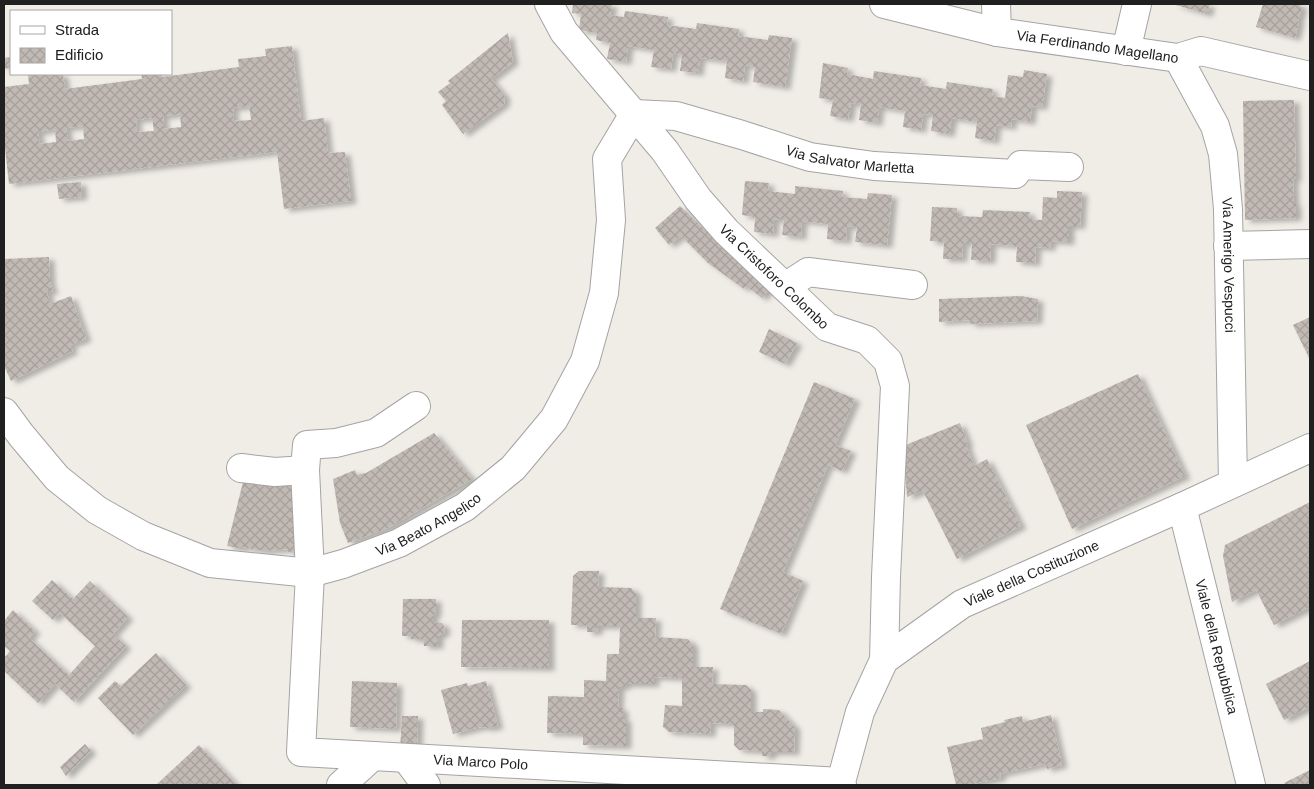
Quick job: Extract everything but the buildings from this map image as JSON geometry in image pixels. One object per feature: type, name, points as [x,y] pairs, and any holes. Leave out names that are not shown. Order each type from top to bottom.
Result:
[{"type":"street","name":"Via Cristoforo Colombo","points":[[549,4],[564,32],[665,150],[698,199],[726,231],[827,327],[868,340],[888,361],[895,386],[884,660]]},
{"type":"street","name":"Via Ferdinando Magellano","points":[[884,4],[997,32],[1178,58],[1202,51],[1310,76]]},
{"type":"street","points":[[996,4],[997,32]]},
{"type":"street","points":[[1126,51],[1137,4]]},
{"type":"street","name":"Via Amerigo Vespucci","points":[[1178,58],[1215,126],[1223,154],[1228,209],[1233,484]]},
{"type":"street","name":"Via Salvator Marletta","points":[[634,114],[676,116],[810,157],[874,166],[1015,174],[1021,165],[1069,167]]},
{"type":"street","name":"Via Beato Angelico","points":[[4,412],[57,478],[97,510],[142,536],[210,563],[310,573],[343,564],[399,543],[466,507],[513,468],[554,419],[585,361],[604,293],[611,220],[607,158],[634,114]]},
{"type":"street","points":[[1228,246],[1310,244]]},
{"type":"street","points":[[785,287],[808,272],[913,285]]},
{"type":"street","points":[[310,573],[305,470],[307,445],[336,443],[376,433],[416,406]]},
{"type":"street","name":"Viale della Costituzione","points":[[841,784],[860,712],[884,660],[962,604],[1310,448]]},
{"type":"street","points":[[241,468],[275,472],[305,470]]},
{"type":"street","name":"Viale della Repubblica","points":[[1182,507],[1251,785]]},
{"type":"street","name":"Via Marco Polo","points":[[310,573],[300,752],[406,758],[605,777],[841,784]]},
{"type":"street","points":[[341,785],[373,756]]},
{"type":"street","points":[[406,758],[426,785]]}]
